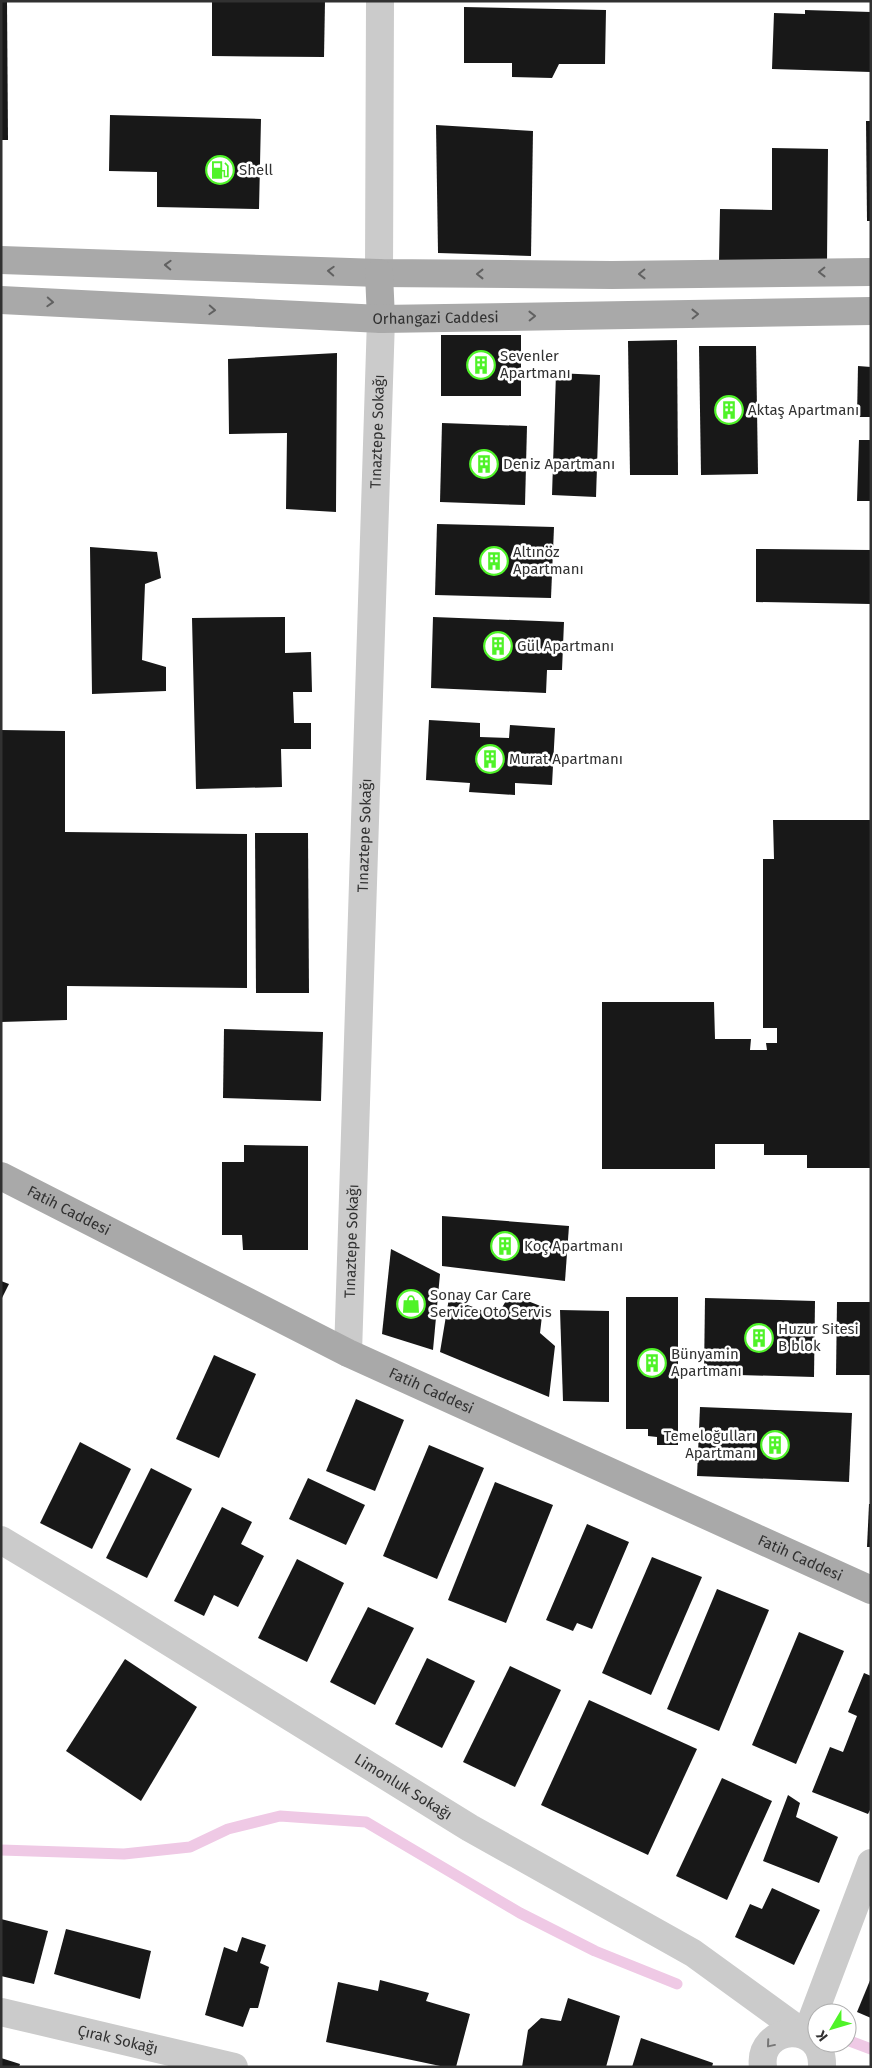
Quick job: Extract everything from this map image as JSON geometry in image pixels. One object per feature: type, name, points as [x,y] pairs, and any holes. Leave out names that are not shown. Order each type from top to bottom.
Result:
[{"type":"main road","points":[[1,260],[379,273],[612,275],[871,272]]},
{"type":"main road","points":[[379,273],[381,318]]},
{"type":"main road","name":"Orhangazi Caddesi","points":[[1,300],[381,318],[871,311]]},
{"type":"main road","name":"Fatih Caddesi","points":[[1,1176],[348,1353],[871,1590]]},
{"type":"street","points":[[379,273],[380,1]]},
{"type":"street","name":"Tınaztepe Sokağı","points":[[348,1353],[381,318]]},
{"type":"street","name":"Limonluk Sokağı","points":[[1,1540],[120,1611],[470,1828],[693,1953],[754,1995],[807,2042]]},
{"type":"street","points":[[830,2003],[871,1863]]},
{"type":"street","name":"Çırak Sokağı","points":[[1,2012],[207,2064],[234,2067]]},
{"type":"street","points":[[763,2067],[765,2050],[771,2041],[780,2035],[792,2032],[807,2043]]},
{"type":"street","name":"Limonluk Sokağı","points":[[820,2053],[841,2067]]},
{"type":"building","points":[[1,1],[7,1],[8,140],[1,140]]},
{"type":"building","points":[[212,1],[325,1],[324,57],[212,56]]},
{"type":"building","points":[[464,7],[606,10],[605,64],[559,64],[552,78],[512,77],[512,63],[464,63]]},
{"type":"building","points":[[805,10],[871,12],[871,72],[772,69],[774,13],[805,14]]},
{"type":"building","points":[[110,115],[261,119],[259,209],[157,207],[157,172],[109,171]]},
{"type":"building","points":[[866,121],[871,121],[871,221],[867,221]]},
{"type":"building","points":[[436,125],[533,131],[531,256],[438,253]]},
{"type":"building","points":[[772,148],[828,149],[827,263],[719,262],[720,209],[772,210]]},
{"type":"building","name":"Sevenler Apartmanı","points":[[441,335],[521,335],[521,396],[441,396]]},
{"type":"building","points":[[677,340],[678,475],[630,475],[628,341]]},
{"type":"building","name":"Aktaş Apartmanı","points":[[699,346],[756,346],[758,474],[701,475]]},
{"type":"building","points":[[337,353],[336,512],[286,509],[287,433],[229,434],[228,359]]},
{"type":"building","points":[[858,366],[871,367],[871,417],[857,417]]},
{"type":"building","points":[[556,373],[600,375],[596,497],[552,495]]},
{"type":"building","name":"Deniz Apartmanı","points":[[442,423],[527,426],[525,505],[440,502]]},
{"type":"building","points":[[859,440],[871,440],[871,501],[857,501]]},
{"type":"building","name":"Altınöz Apartmanı","points":[[437,524],[554,527],[551,598],[435,595]]},
{"type":"building","points":[[90,547],[157,552],[161,578],[145,584],[142,660],[166,667],[166,691],[92,694]]},
{"type":"building","points":[[756,549],[871,550],[871,604],[756,602]]},
{"type":"building","points":[[285,617],[285,653],[311,652],[312,692],[293,692],[294,723],[311,723],[311,749],[281,749],[282,787],[196,789],[192,618]]},
{"type":"building","name":"Gül Apartmanı","points":[[433,617],[564,622],[562,670],[547,670],[546,693],[431,688]]},
{"type":"building","name":"Murat Apartmanı","points":[[429,720],[480,723],[480,737],[509,738],[510,725],[555,728],[552,785],[515,783],[515,795],[469,792],[470,783],[426,780]]},
{"type":"building","points":[[1,730],[65,731],[65,832],[247,834],[247,988],[67,986],[67,1020],[1,1022]]},
{"type":"building","points":[[773,820],[871,820],[871,1168],[807,1168],[807,1155],[764,1155],[764,1144],[715,1144],[715,1169],[602,1169],[602,1002],[714,1002],[715,1039],[751,1039],[750,1050],[767,1050],[766,1043],[777,1043],[777,1028],[763,1028],[763,859],[774,859]]},
{"type":"building","points":[[255,833],[308,833],[309,993],[256,993]]},
{"type":"building","points":[[224,1029],[323,1032],[321,1101],[223,1098]]},
{"type":"building","points":[[244,1145],[308,1146],[308,1250],[243,1250],[242,1235],[222,1235],[222,1162],[244,1162]]},
{"type":"building","name":"Koç Apartmanı","points":[[442,1216],[569,1226],[565,1281],[442,1266]]},
{"type":"building","name":"Sonay Car Care Service Oto Servis","points":[[391,1249],[440,1274],[433,1350],[382,1334]]},
{"type":"building","points":[[1,1281],[9,1284],[1,1300]]},
{"type":"building","points":[[510,1294],[543,1307],[540,1333],[555,1346],[549,1397],[440,1352],[449,1298],[497,1316]]},
{"type":"building","name":"Bünyamin Apartmanı","points":[[626,1297],[678,1297],[678,1445],[657,1445],[657,1437],[648,1436],[648,1429],[626,1429]]},
{"type":"building","name":"Huzur Sitesi B blok","points":[[705,1298],[815,1301],[814,1377],[704,1374]]},
{"type":"building","points":[[837,1302],[871,1302],[871,1375],[836,1375]]},
{"type":"building","points":[[560,1310],[609,1311],[609,1402],[563,1401]]},
{"type":"building","points":[[214,1355],[256,1374],[219,1458],[176,1439]]},
{"type":"building","points":[[356,1399],[404,1420],[375,1491],[326,1471]]},
{"type":"building","name":"Temeloğulları Apartmanı","points":[[700,1407],[852,1413],[849,1482],[697,1476]]},
{"type":"building","points":[[80,1442],[131,1469],[92,1549],[40,1523]]},
{"type":"building","points":[[429,1445],[484,1468],[437,1579],[383,1556]]},
{"type":"building","points":[[151,1468],[192,1489],[147,1578],[106,1558]]},
{"type":"building","points":[[308,1478],[365,1505],[346,1545],[289,1519]]},
{"type":"building","points":[[495,1482],[553,1505],[506,1623],[448,1600]]},
{"type":"building","points":[[869,1504],[871,1504],[871,1547],[867,1547]]},
{"type":"building","points":[[222,1507],[252,1522],[241,1544],[264,1556],[238,1607],[214,1595],[204,1616],[174,1601]]},
{"type":"building","points":[[587,1524],[629,1542],[592,1629],[577,1623],[573,1631],[546,1620]]},
{"type":"building","points":[[652,1557],[702,1577],[651,1695],[602,1673]]},
{"type":"building","points":[[297,1559],[344,1583],[307,1662],[258,1638]]},
{"type":"building","points":[[717,1589],[769,1610],[719,1731],[667,1709]]},
{"type":"building","points":[[368,1607],[414,1628],[375,1705],[330,1682]]},
{"type":"building","points":[[799,1632],[844,1651],[796,1764],[752,1745]]},
{"type":"building","points":[[427,1658],[475,1681],[442,1748],[395,1724]]},
{"type":"building","points":[[125,1659],[197,1707],[141,1801],[66,1751]]},
{"type":"building","points":[[510,1666],[561,1690],[515,1787],[463,1762]]},
{"type":"building","points":[[864,1673],[871,1676],[871,1808],[868,1814],[812,1792],[830,1747],[843,1752],[857,1716],[848,1712]]},
{"type":"building","points":[[589,1700],[697,1749],[648,1855],[541,1805]]},
{"type":"building","points":[[722,1778],[772,1801],[727,1900],[676,1876]]},
{"type":"building","points":[[788,1795],[800,1803],[796,1817],[838,1837],[819,1883],[763,1861]]},
{"type":"building","points":[[772,1888],[820,1910],[794,1965],[735,1937],[750,1904],[762,1909]]},
{"type":"building","points":[[1,1919],[48,1931],[34,1984],[1,1976]]},
{"type":"building","points":[[66,1929],[151,1951],[140,1999],[54,1974]]},
{"type":"building","points":[[242,1937],[266,1945],[260,1963],[269,1967],[258,2008],[250,2008],[243,2027],[205,2015],[224,1947],[237,1952]]},
{"type":"building","points":[[871,1978],[871,2018],[857,2012]]},
{"type":"building","points":[[380,1980],[429,1993],[426,2001],[470,2014],[456,2067],[445,2067],[326,2042],[338,1982],[378,1991]]},
{"type":"building","points":[[568,1998],[620,2016],[606,2067],[522,2067],[528,2030],[541,2018],[561,2021]]},
{"type":"building","points":[[641,2038],[713,2063],[712,2067],[632,2067]]},
{"type":"building","points":[[1,2058],[20,2064],[19,2067],[1,2067]]},
{"type":"waterway","points":[[1,1850],[124,1854],[190,1847],[228,1829],[280,1816],[366,1822],[520,1913],[595,1951],[677,1984]]},
{"type":"waterway","points":[[857,2044],[871,2049]]},
{"type":"place","name":"Shell","points":[[220,170]]},
{"type":"place","name":"Sevenler Apartmanı","points":[[481,365]]},
{"type":"place","name":"Aktaş Apartmanı","points":[[729,410]]},
{"type":"place","name":"Deniz Apartmanı","points":[[484,464]]},
{"type":"place","name":"Altınöz Apartmanı","points":[[494,561]]},
{"type":"place","name":"Gül Apartmanı","points":[[498,646]]},
{"type":"place","name":"Murat Apartmanı","points":[[490,759]]},
{"type":"place","name":"Koç Apartmanı","points":[[505,1246]]},
{"type":"place","name":"Sonay Car Care Service Oto Servis","points":[[411,1304]]},
{"type":"place","name":"Huzur Sitesi B blok","points":[[759,1338]]},
{"type":"place","name":"Bünyamin Apartmanı","points":[[652,1363]]},
{"type":"place","name":"Temeloğulları Apartmanı","points":[[775,1445]]}]
